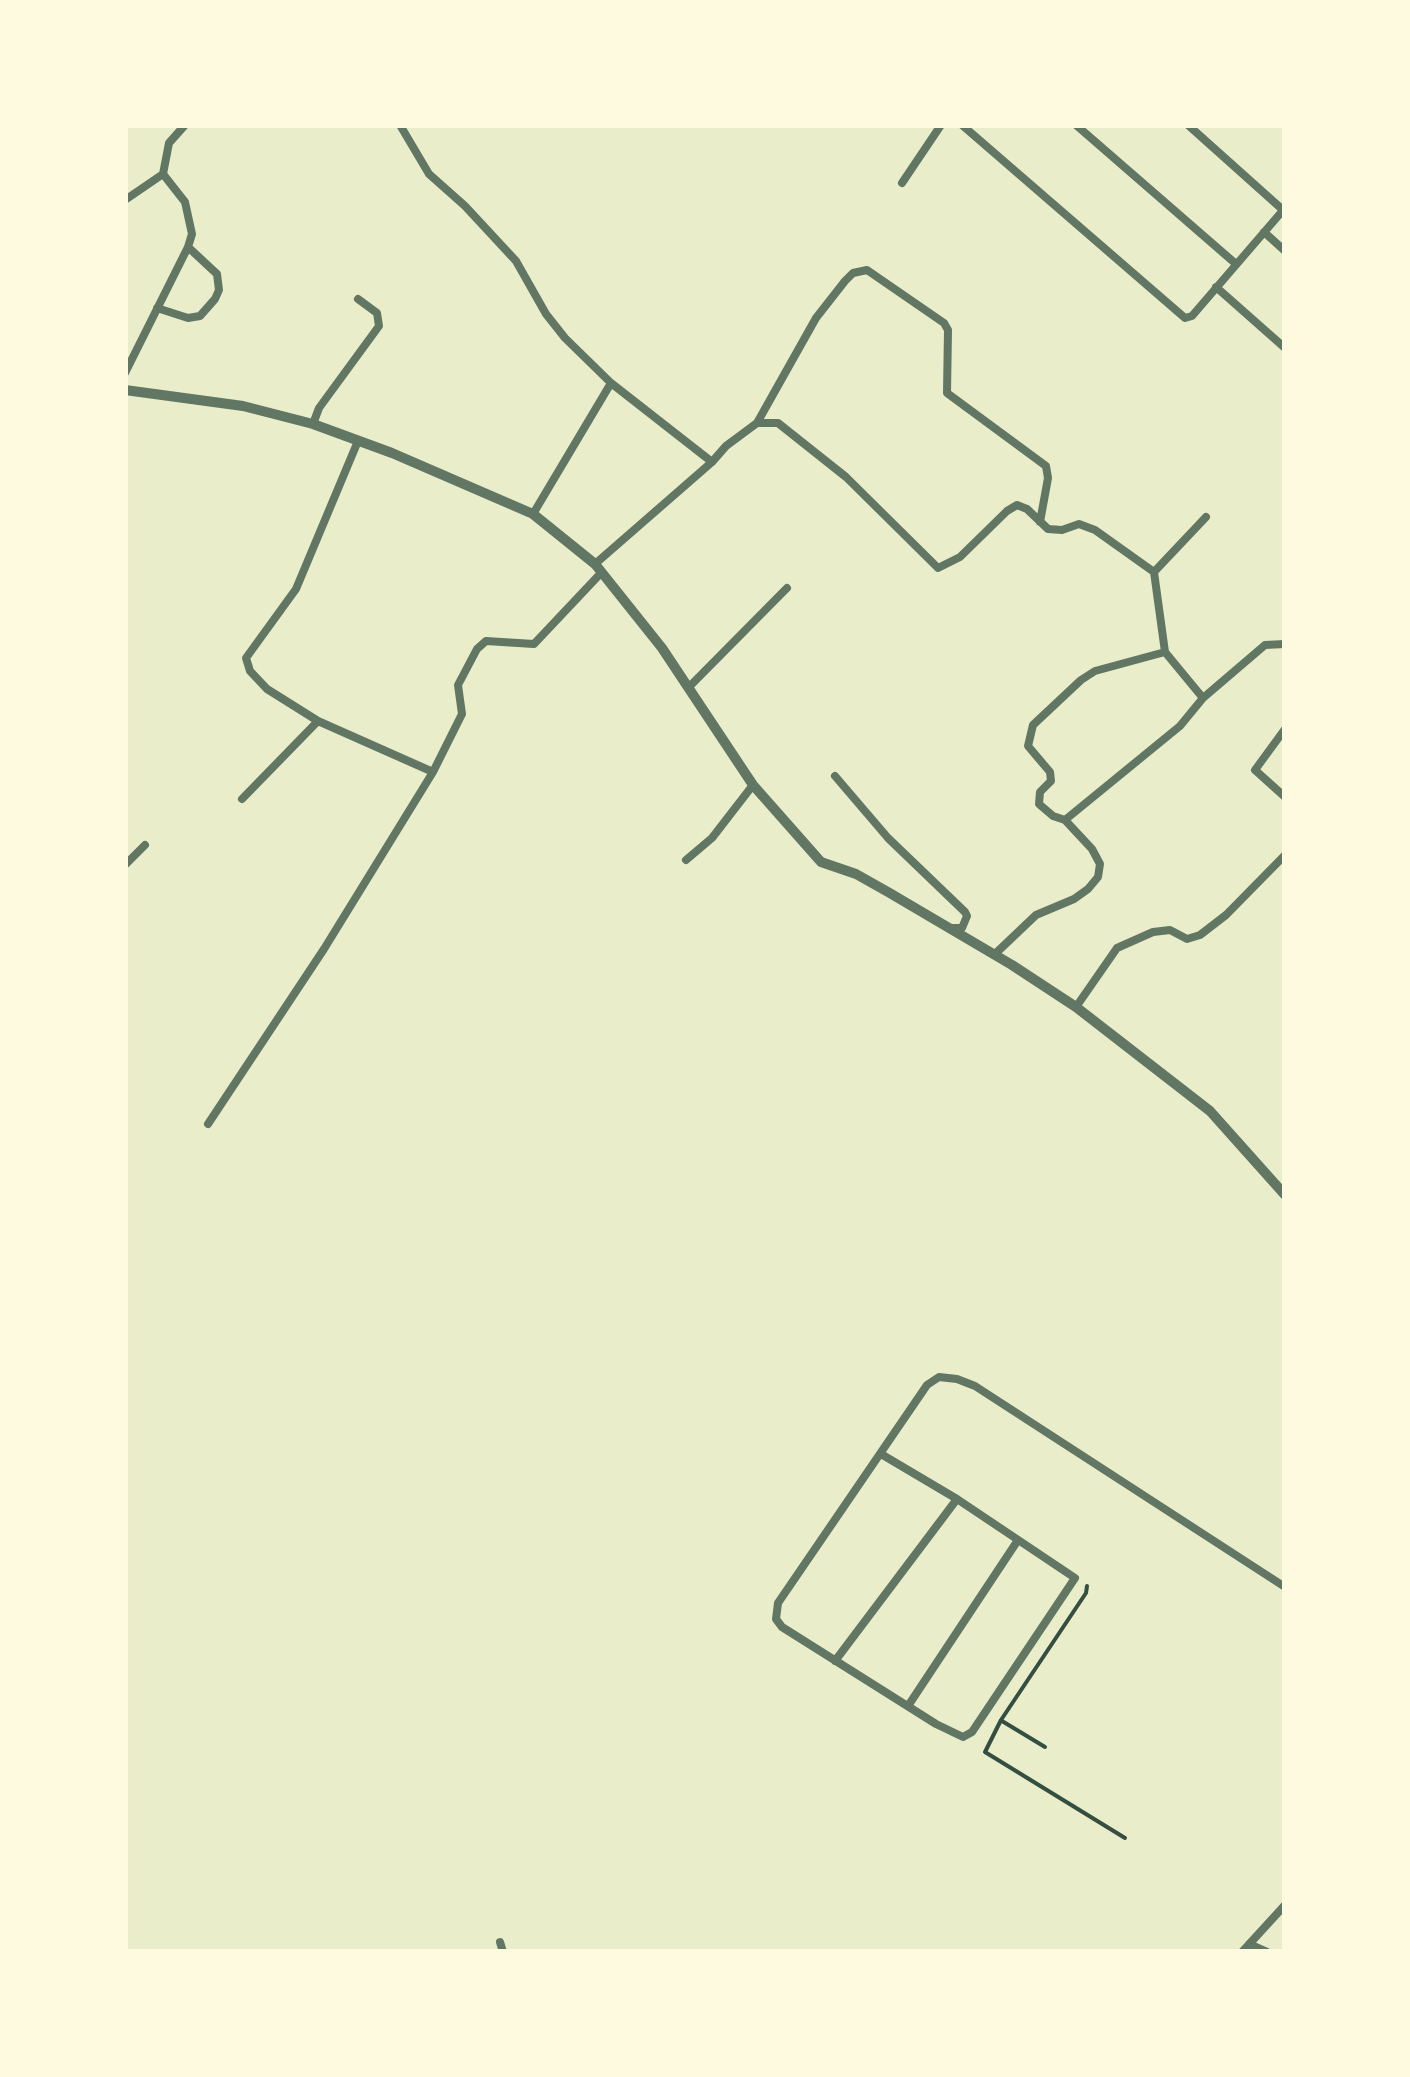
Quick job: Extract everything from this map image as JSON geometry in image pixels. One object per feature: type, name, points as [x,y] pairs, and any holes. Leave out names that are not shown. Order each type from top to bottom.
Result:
[{"type":"street","points":[[125,200],[163,174],[169,143],[185,125]]},
{"type":"street","points":[[400,125],[429,174],[516,260],[551,322],[612,383],[712,462]]},
{"type":"street","points":[[902,183],[941,125]]},
{"type":"street","points":[[962,125],[1180,316],[1192,316],[1284,209],[1188,125]]},
{"type":"street","points":[[1076,125],[1236,264]]},
{"type":"street","points":[[125,373],[188,248],[192,222],[185,202],[163,174]]},
{"type":"street","points":[[1264,232],[1285,251]]},
{"type":"street","points":[[157,308],[188,318],[207,310],[215,299],[216,274],[188,248]]},
{"type":"street","points":[[208,1124],[324,950],[433,772],[462,714],[458,685],[481,643],[493,640],[534,644],[598,568],[726,446],[757,423],[816,318],[853,273],[867,270],[944,323],[948,330],[947,393],[1046,466],[1048,478],[1040,522]]},
{"type":"street","points":[[1216,287],[1285,348]]},
{"type":"street","points":[[313,424],[318,408],[379,326],[377,313],[358,299]]},
{"type":"street","points":[[533,514],[612,383]]},
{"type":"street","points":[[125,390],[243,406],[313,424],[533,514],[598,568],[640,619],[753,785],[822,862],[856,874],[995,954],[1076,1007],[1210,1111],[1285,1195]]},
{"type":"street","points":[[757,423],[778,423],[800,437],[938,568],[973,547],[1012,506],[1027,509],[1055,531],[1075,524],[1086,525],[1107,536],[1154,572],[1165,652],[1203,698]]},
{"type":"street","points":[[358,442],[296,589],[246,658],[250,670],[267,689],[318,720],[433,772]]},
{"type":"street","points":[[1154,572],[1206,517]]},
{"type":"street","points":[[688,688],[787,588]]},
{"type":"street","points":[[1065,820],[1180,726],[1203,698],[1266,644],[1285,644]]},
{"type":"street","points":[[995,954],[1036,914],[1074,899],[1098,877],[1100,864],[1092,849],[1065,820],[1039,804],[1040,792],[1051,780],[1050,772],[1028,746],[1034,725],[1081,680],[1095,672],[1165,652]]},
{"type":"street","points":[[242,798],[318,720]]},
{"type":"street","points":[[1285,729],[1255,770],[1285,798]]},
{"type":"street","points":[[835,776],[896,846],[965,912],[962,928],[950,928]]},
{"type":"street","points":[[686,860],[712,838],[753,785]]},
{"type":"street","points":[[125,865],[145,845]]},
{"type":"street","points":[[1076,1007],[1118,948],[1153,932],[1170,930],[1187,940],[1200,935],[1226,915],[1285,855]]},
{"type":"street","points":[[881,1454],[957,1499],[1074,1578],[966,1737],[936,1724],[782,1627],[776,1619],[776,1610],[926,1385],[939,1377],[957,1378],[975,1386],[1285,1586]]},
{"type":"street","points":[[835,1660],[957,1499]]},
{"type":"street","points":[[908,1706],[1018,1540]]},
{"type":"street","points":[[1242,1952],[1285,1905]]},
{"type":"street","points":[[1250,1944],[1268,1952]]},
{"type":"path","points":[[1074,1578],[1086,1586],[1086,1593],[1001,1720],[986,1748],[987,1755],[1124,1838]]},
{"type":"path","points":[[1001,1720],[1045,1747]]}]
